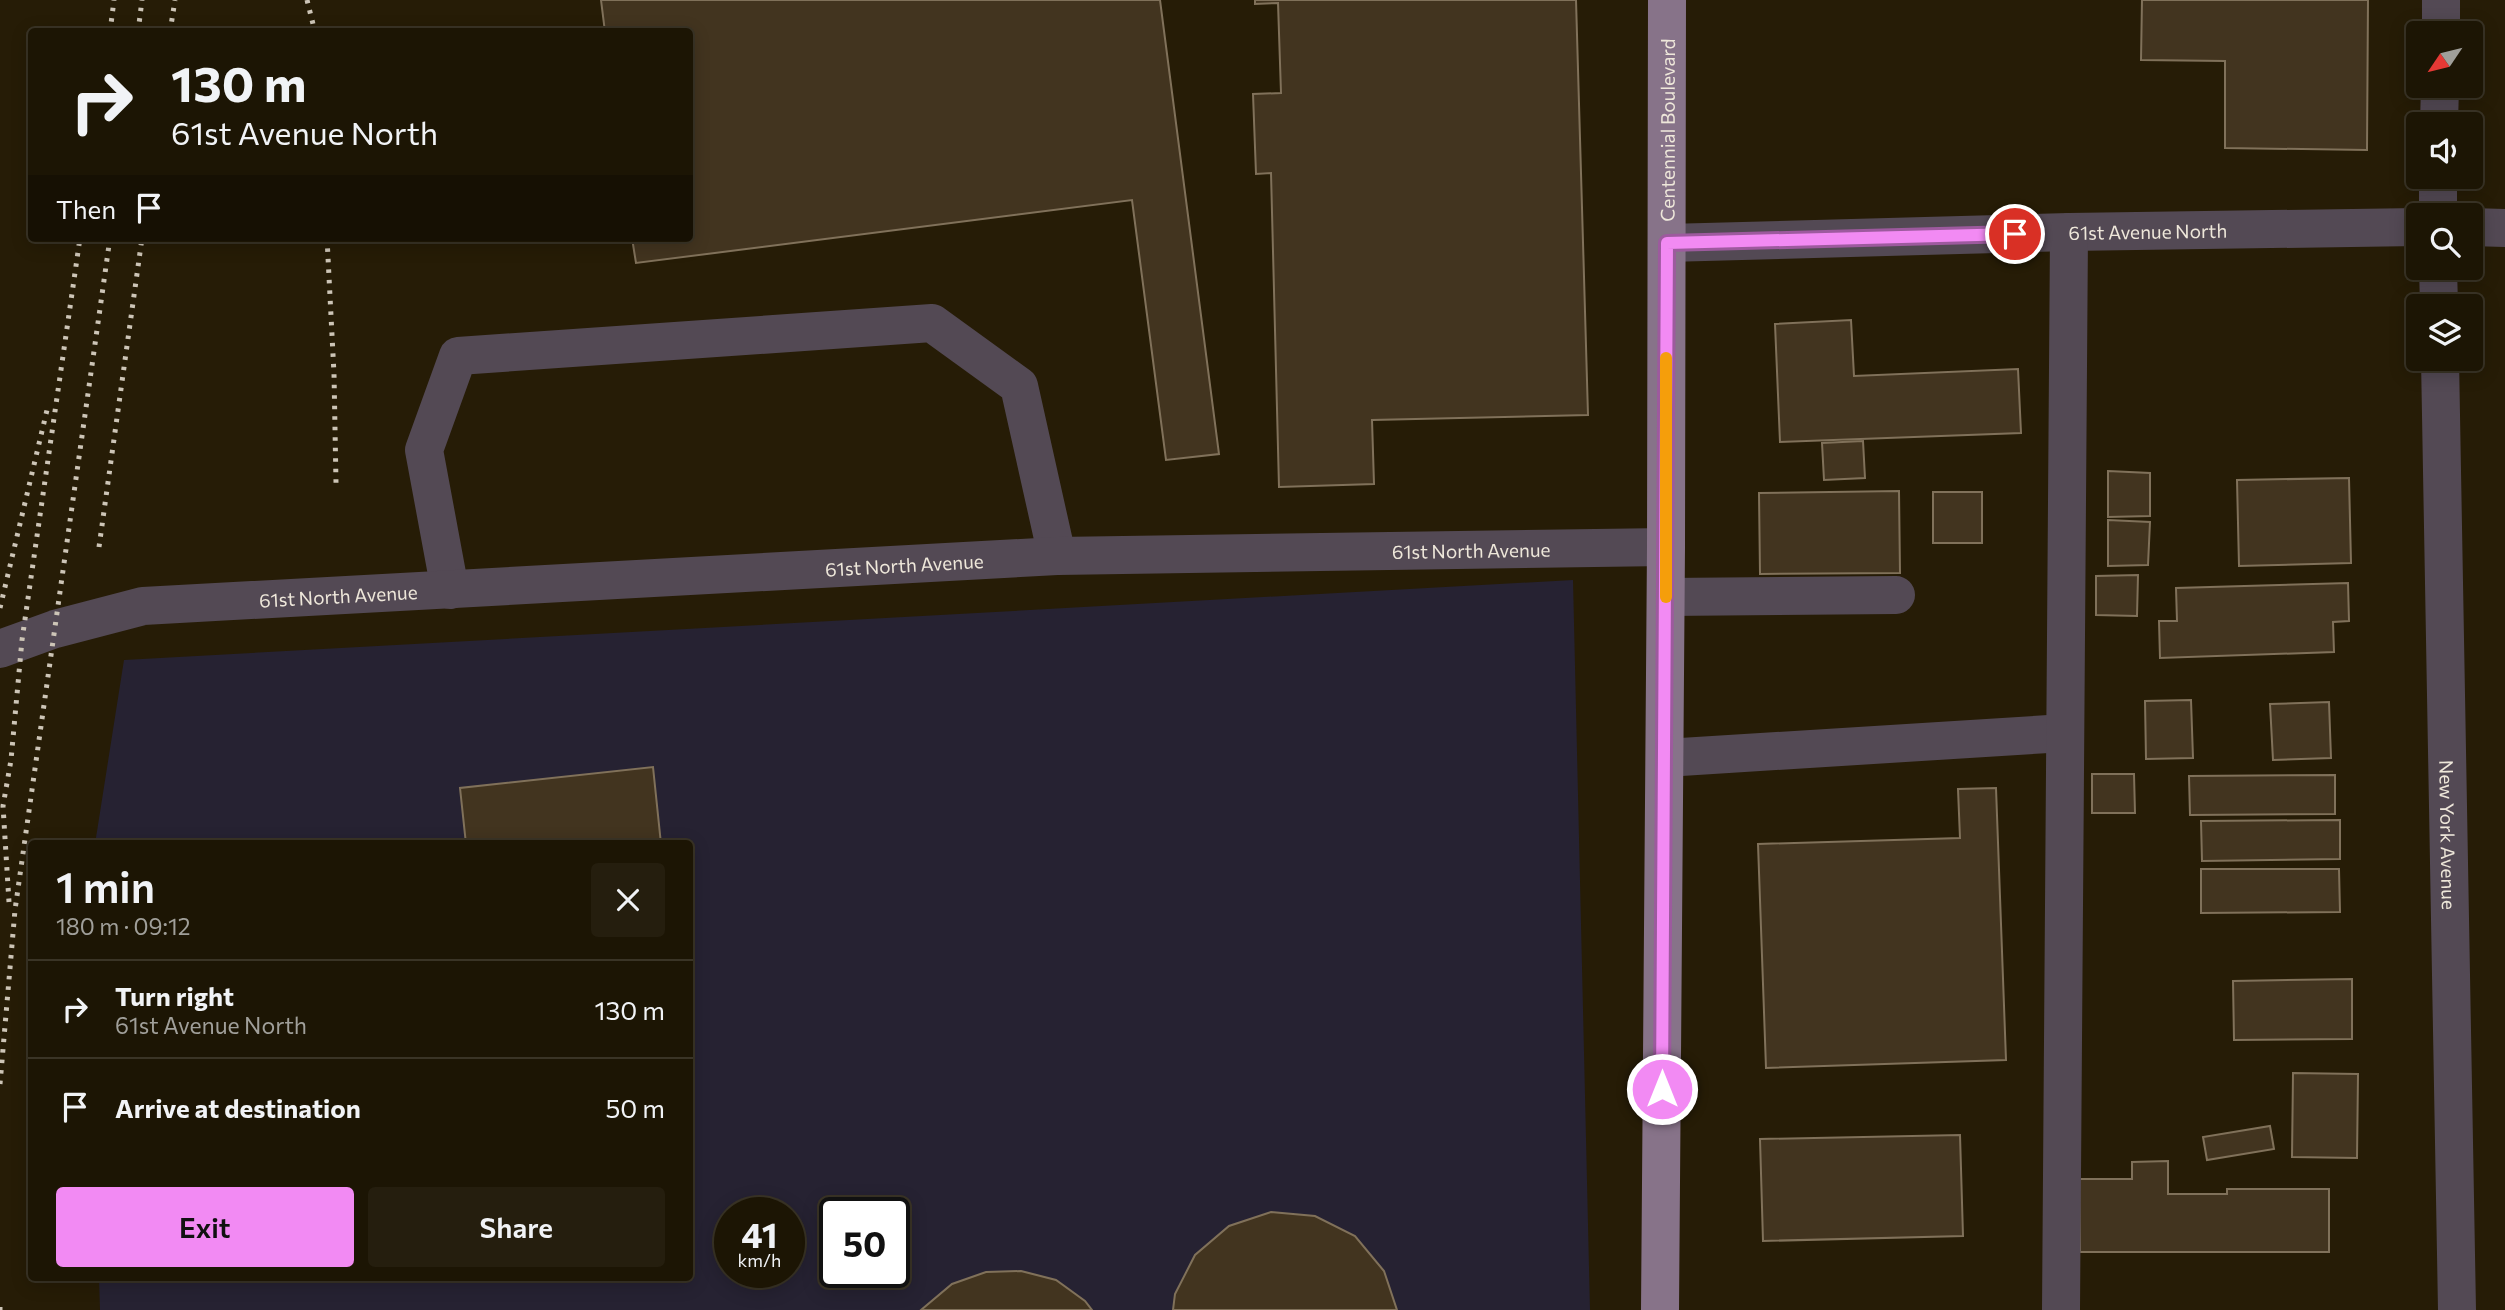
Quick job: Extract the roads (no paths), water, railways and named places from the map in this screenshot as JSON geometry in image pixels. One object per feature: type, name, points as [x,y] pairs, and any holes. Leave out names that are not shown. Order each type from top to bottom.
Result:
[{"type":"main road","name":"Centennial Boulevard","points":[[1660,1310],[1666,597],[1667,0]]},
{"type":"street","points":[[2441,0],[2441,21]]},
{"type":"street","name":"61st Avenue North","points":[[1667,243],[2069,232],[2406,227]]},
{"type":"street","points":[[2483,227],[2505,228]]},
{"type":"street","points":[[2061,1310],[2069,232]]},
{"type":"street","points":[[450,590],[424,450],[458,356],[932,323],[1019,386],[1057,556]]},
{"type":"street","name":"New York Avenue","points":[[2440,371],[2456,1310]]},
{"type":"street","name":"61st North Avenue","points":[[0,649],[55,629],[143,606],[1057,556],[1666,547]]},
{"type":"street","points":[[1666,597],[1896,595]]},
{"type":"street","points":[[1665,758],[2065,733]]},
{"type":"railway","points":[[110,28],[114,0]]},
{"type":"railway","points":[[138,28],[142,0]]},
{"type":"railway","points":[[171,28],[175,0]]},
{"type":"railway","points":[[307,0],[314,28]]},
{"type":"railway","points":[[9,902],[3,806],[11,760],[22,640],[79,242]]},
{"type":"railway","points":[[0,1084],[15,910],[109,242]]},
{"type":"railway","points":[[99,547],[141,242]]},
{"type":"railway","points":[[327,242],[336,483]]},
{"type":"railway","points":[[0,608],[47,410]]}]
